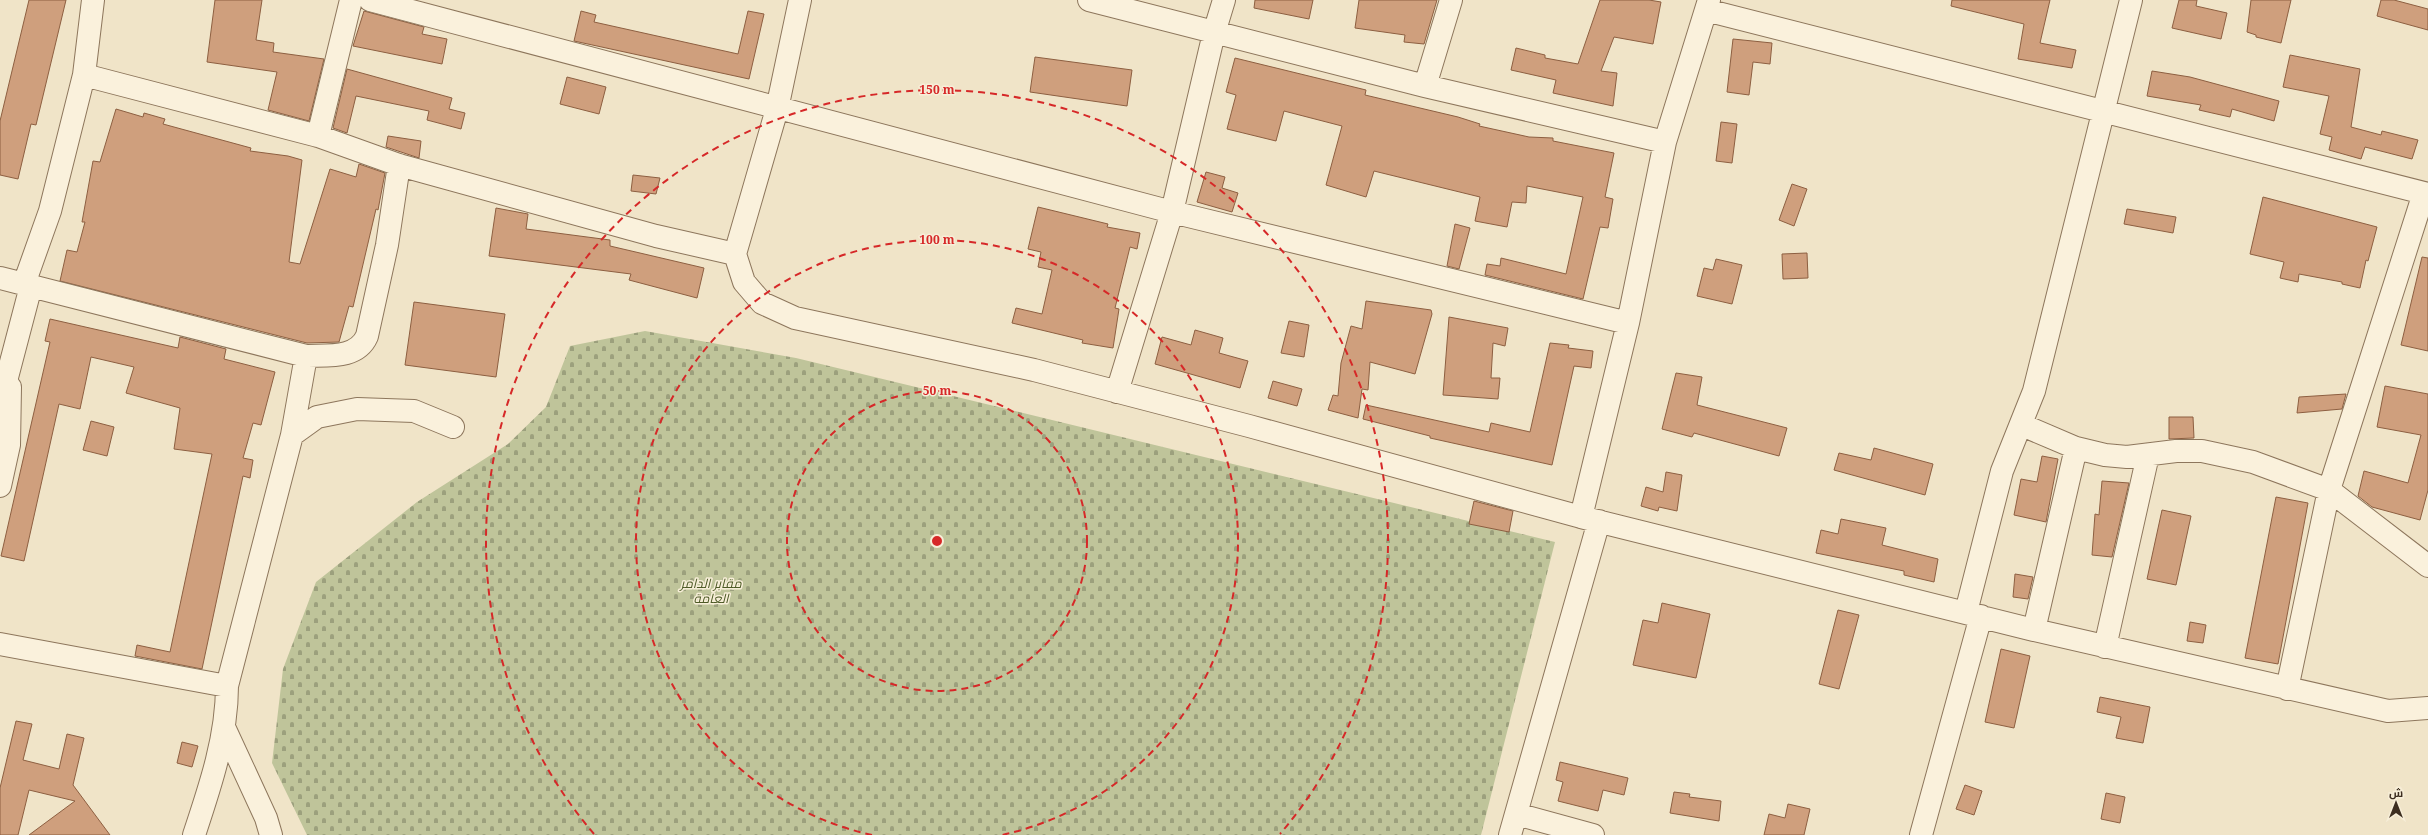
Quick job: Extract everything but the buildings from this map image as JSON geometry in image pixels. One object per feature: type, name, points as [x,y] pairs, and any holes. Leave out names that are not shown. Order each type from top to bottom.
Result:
[{"type":"street","points":[[0,404],[11,364],[28,285],[50,211],[84,75],[93,0]]},
{"type":"street","points":[[318,136],[351,0]]},
{"type":"street","points":[[370,0],[777,109],[1172,212],[1628,323]]},
{"type":"street","points":[[800,0],[777,109],[735,254],[744,282],[762,303],[795,318],[1034,370],[1257,428],[1590,519],[2034,630],[2287,690],[2388,711],[2428,708]]},
{"type":"street","points":[[1089,0],[1425,86],[1665,142]]},
{"type":"street","points":[[1117,392],[1172,212],[1214,32],[1224,0]]},
{"type":"street","points":[[1425,86],[1452,0]]},
{"type":"street","points":[[1921,835],[1974,614],[2002,471],[2022,425],[2034,391],[2131,0]]},
{"type":"street","points":[[1510,835],[1590,519],[1665,142],[1708,5],[2104,112],[2426,193],[2329,490],[2287,690]]},
{"type":"street","points":[[84,75],[318,136],[398,165],[656,236],[735,254]]},
{"type":"street","points":[[0,278],[306,356],[351,352],[363,344],[387,245],[398,165]]},
{"type":"street","points":[[194,835],[214,771],[224,727],[227,686],[292,435],[306,356]]},
{"type":"street","points":[[0,486],[9,445],[11,364]]},
{"type":"street","points":[[292,435],[318,417],[357,409],[414,411],[453,427]]},
{"type":"street","points":[[2022,425],[2076,448],[2105,455],[2148,455],[2176,451],[2202,451],[2253,462],[2329,490],[2427,562]]},
{"type":"street","points":[[2034,630],[2076,448]]},
{"type":"street","points":[[2105,646],[2148,455]]},
{"type":"street","points":[[0,644],[53,655],[95,660],[154,674],[227,686]]},
{"type":"street","points":[[224,727],[266,818],[271,835]]},
{"type":"street","points":[[1516,814],[1593,835]]},
{"type":"green space","name":"مقابر الدامر العامة","points":[[645,331],[796,358],[1555,542],[1481,835],[307,835],[272,763],[283,669],[316,582],[417,502],[508,444],[546,407],[570,346]]}]
